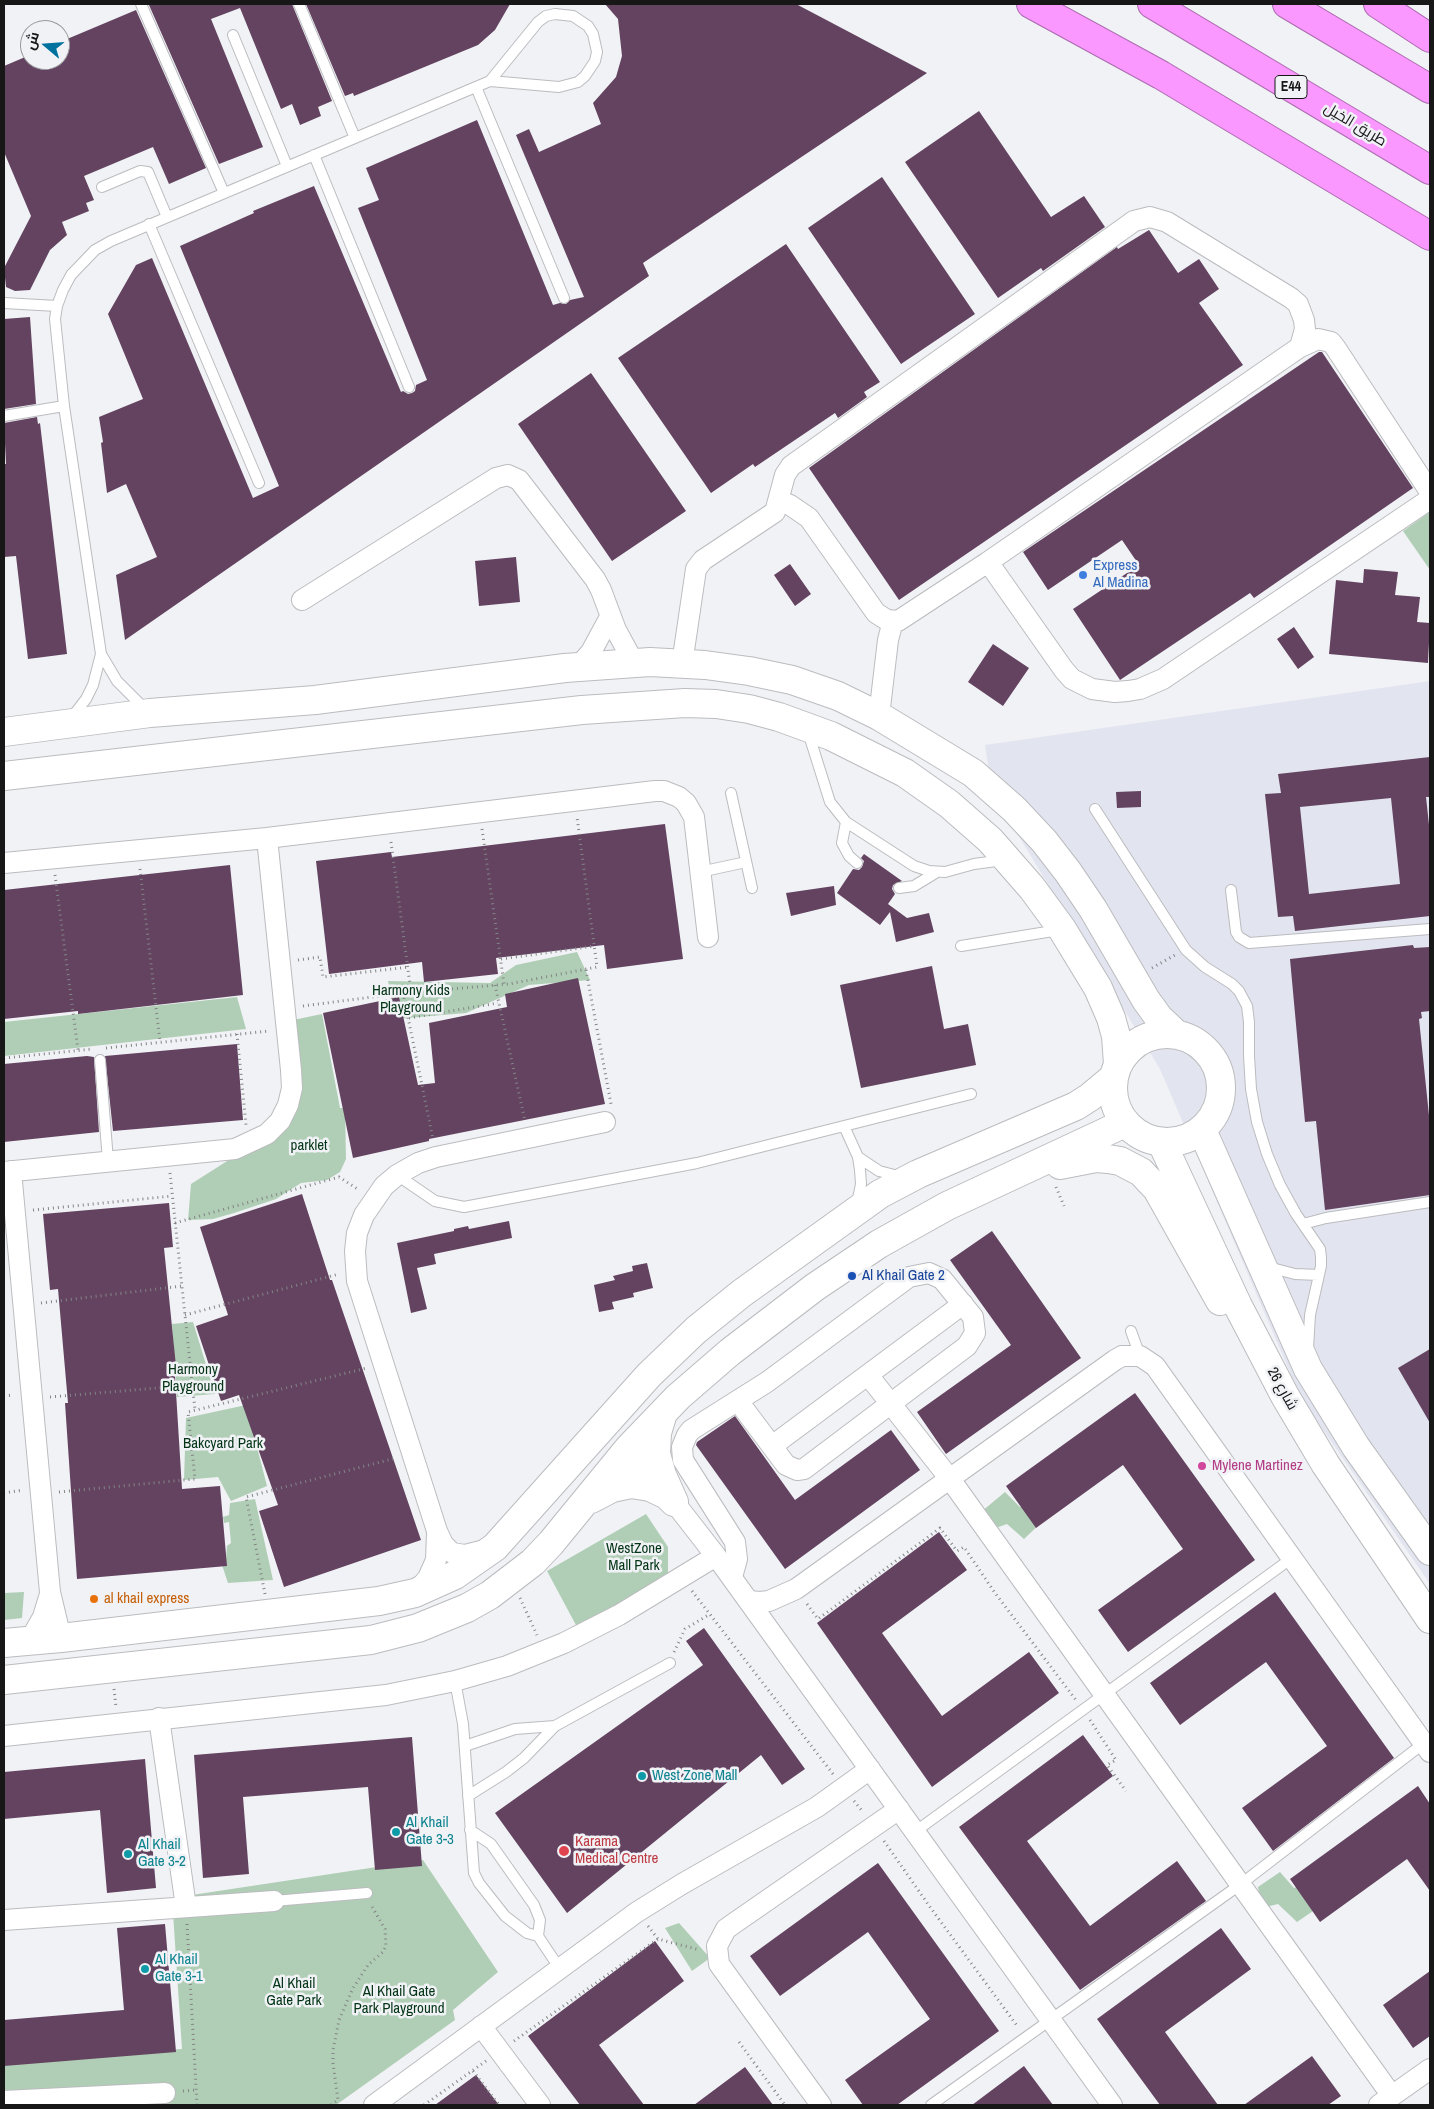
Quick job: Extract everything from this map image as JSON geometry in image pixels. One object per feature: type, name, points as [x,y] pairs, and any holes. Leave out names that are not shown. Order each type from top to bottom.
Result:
[{"type":"highway","points":[[1031,4],[1161,75],[1430,236]]},
{"type":"highway","name":"طريق الخيل","points":[[1152,4],[1430,170]]},
{"type":"highway","points":[[1287,4],[1430,88]]},
{"type":"highway","points":[[1378,4],[1430,38]]},
{"type":"street","points":[[682,664],[696,568],[704,560],[775,512],[780,501],[785,475],[792,466],[1127,226],[1142,218],[1159,218],[1167,222],[1291,298],[1302,312],[1304,320],[1305,329],[1300,347]]},
{"type":"street","points":[[780,501],[790,505],[809,518],[876,613],[893,621],[903,619],[1300,347],[1318,338],[1331,342],[1430,492]]},
{"type":"street","points":[[302,600],[496,478],[508,476],[519,480],[595,579],[601,590],[610,617],[634,663]]},
{"type":"street","points":[[988,562],[1072,679],[1092,689],[1115,692],[1128,691],[1140,689],[1164,679],[1430,499]]},
{"type":"street","points":[[578,667],[591,652],[610,617]]},
{"type":"street","points":[[880,716],[888,640],[893,621]]},
{"type":"street","points":[[6,731],[150,713],[314,700],[578,667],[634,663],[682,664],[749,671],[792,680],[838,696],[880,716],[973,773],[1014,809],[1044,841],[1068,872],[1093,909],[1146,1000],[1159,1018],[1177,1035]]},
{"type":"street","points":[[4,776],[582,710],[654,704],[716,704],[750,709],[806,726],[881,760],[928,788],[970,821],[1009,860],[1062,929],[1098,988],[1111,1018],[1116,1036],[1116,1070],[1113,1091],[1116,1108],[1125,1123],[1142,1137],[1162,1143],[1183,1140],[1202,1130],[1213,1117],[1220,1101],[1221,1083],[1216,1066],[1207,1051],[1193,1041],[1177,1035],[1163,1034],[1143,1040],[1126,1052],[1116,1070],[1090,1097],[1069,1109],[910,1178],[880,1194],[742,1293],[696,1330],[649,1375],[495,1547],[455,1575],[415,1592],[379,1601],[4,1643]]},
{"type":"street","points":[[4,863],[267,838],[575,800],[664,791],[679,797],[686,803],[694,817],[708,937]]},
{"type":"street","points":[[4,1671],[40,1664],[51,1656],[61,1638],[50,1592],[14,1212],[7,1172],[108,1160],[235,1149],[267,1134],[280,1121],[288,1105],[292,1088],[267,838]]},
{"type":"street","points":[[495,1547],[459,1555],[447,1549],[437,1531],[357,1281],[354,1251],[357,1233],[373,1199],[384,1186],[397,1175],[418,1163],[436,1157],[606,1122]]},
{"type":"street","points":[[4,1680],[371,1640],[418,1628],[443,1619],[490,1595],[512,1579],[551,1543],[628,1449],[663,1413],[730,1352],[847,1265],[938,1210],[1125,1123]]},
{"type":"street","points":[[1202,1130],[1308,1369],[1352,1440],[1430,1551]]},
{"type":"street","name":"شارع 26","points":[[1162,1143],[1266,1360],[1326,1465],[1430,1615]]},
{"type":"street","points":[[1021,1172],[1096,1158],[1120,1161],[1142,1172],[1157,1189],[1192,1254],[1230,1318],[1266,1360]]},
{"type":"street","points":[[732,1577],[737,1559],[735,1542],[683,1460],[682,1447],[687,1434],[738,1401],[909,1277],[922,1273],[942,1279],[973,1317],[975,1325],[972,1340],[804,1469],[791,1468],[738,1401]]},
{"type":"street","points":[[772,1446],[962,1304]]},
{"type":"street","points":[[749,1601],[769,1601],[796,1589],[1115,1360],[1122,1356],[1140,1356],[1155,1366],[1427,1748]]},
{"type":"street","points":[[868,1375],[950,1479],[1241,1884],[1385,2101],[1430,2069]]},
{"type":"street","points":[[627,1399],[621,1424],[628,1449],[638,1465],[674,1502],[732,1577],[1112,2105]]},
{"type":"street","points":[[663,1413],[657,1433],[656,1454],[662,1475],[674,1502]]},
{"type":"street","points":[[585,1502],[612,1488],[631,1484],[650,1487],[674,1502]]},
{"type":"street","points":[[415,1592],[422,1586],[433,1569],[438,1550],[437,1531]]},
{"type":"street","points":[[4,1736],[117,1722],[386,1695],[455,1681],[507,1666],[544,1652],[592,1630],[716,1556]]},
{"type":"street","points":[[30,1640],[43,1617],[50,1592]]},
{"type":"street","points":[[159,1718],[186,1907]]},
{"type":"street","points":[[374,2105],[637,1912],[682,1884],[789,1824],[844,1788],[870,1768]]},
{"type":"street","points":[[821,2105],[719,1964],[717,1946],[726,1929],[899,1809]]},
{"type":"street","points":[[4,1920],[274,1901]]},
{"type":"street","points":[[481,2026],[540,2105]]},
{"type":"street","points":[[4,2101],[165,2093]]},
{"type":"lane","points":[[141,4],[224,192]]},
{"type":"lane","points":[[299,4],[356,138]]},
{"type":"lane","points":[[61,724],[76,712],[86,699],[98,669],[101,654],[64,406],[55,319],[57,306],[71,275],[95,250],[149,224],[490,81],[538,22],[546,16],[555,14],[573,16],[581,20],[593,34],[597,52],[595,61],[586,76],[578,82],[559,87],[490,81]]},
{"type":"lane","points":[[233,35],[287,166]]},
{"type":"lane","points":[[476,87],[564,298]]},
{"type":"lane","points":[[314,155],[410,387]]},
{"type":"lane","points":[[102,187],[140,171],[148,172],[167,217]]},
{"type":"lane","points":[[149,224],[259,483]]},
{"type":"lane","points":[[4,303],[57,306]]},
{"type":"lane","points":[[4,416],[64,406]]},
{"type":"lane","points":[[101,654],[116,680],[150,713]]},
{"type":"lane","points":[[806,726],[830,802],[846,822],[914,866],[937,872]]},
{"type":"lane","points":[[731,793],[752,888]]},
{"type":"lane","points":[[1095,809],[1186,950],[1204,967],[1232,984],[1243,999],[1249,1014],[1250,1081],[1257,1122],[1267,1154],[1280,1185],[1320,1249],[1321,1266],[1310,1315],[1308,1369]]},
{"type":"lane","points":[[846,822],[842,843],[848,856],[857,863]]},
{"type":"lane","points":[[899,888],[914,886],[937,872],[1009,860]]},
{"type":"lane","points":[[700,872],[746,862]]},
{"type":"lane","points":[[1231,890],[1236,932],[1239,937],[1249,943],[1430,929]]},
{"type":"lane","points":[[961,946],[1062,929]]},
{"type":"lane","points":[[100,1060],[108,1160]]},
{"type":"lane","points":[[397,1175],[435,1201],[464,1207],[697,1163],[972,1094]]},
{"type":"lane","points":[[844,1126],[858,1157],[861,1184],[855,1211]]},
{"type":"lane","points":[[858,1157],[879,1171],[910,1178]]},
{"type":"lane","points":[[1303,1224],[1326,1218],[1430,1202]]},
{"type":"lane","points":[[1260,1264],[1283,1272],[1319,1275]]},
{"type":"lane","points":[[1131,1331],[1140,1356]]},
{"type":"lane","points":[[916,1831],[1292,1558]]},
{"type":"lane","points":[[468,1796],[494,1781],[524,1758],[555,1726],[670,1663]]},
{"type":"lane","points":[[455,1681],[461,1710],[465,1746],[472,1867],[479,1883],[512,1922],[527,1933],[538,1936]]},
{"type":"lane","points":[[465,1746],[515,1729],[555,1726]]},
{"type":"lane","points":[[931,2105],[1241,1884],[1427,1748]]},
{"type":"lane","points":[[470,1830],[491,1844],[534,1905],[540,1920],[538,1936],[560,1969]]},
{"type":"lane","points":[[274,1901],[367,1893]]},
{"type":"path","points":[[285,1008],[412,992],[504,984],[597,967],[575,800]]},
{"type":"path","points":[[480,812],[504,984]]},
{"type":"path","points":[[388,823],[412,992]]},
{"type":"path","points":[[138,850],[160,1042]]},
{"type":"path","points":[[53,858],[78,1050]]},
{"type":"path","points":[[501,960],[595,946]]},
{"type":"path","points":[[280,962],[320,957],[323,977],[409,967]]},
{"type":"path","points":[[586,970],[614,1120],[606,1122]]},
{"type":"path","points":[[496,985],[498,1003],[529,1138]]},
{"type":"path","points":[[403,993],[436,1157]]},
{"type":"path","points":[[409,1018],[498,1003]]},
{"type":"path","points":[[4,1058],[287,1029]]},
{"type":"path","points":[[237,1034],[248,1144]]},
{"type":"path","points":[[168,1155],[196,1410]]},
{"type":"path","points":[[175,1223],[339,1177],[373,1199]]},
{"type":"path","points":[[14,1212],[172,1196]]},
{"type":"path","points":[[185,1315],[355,1269]]},
{"type":"path","points":[[23,1305],[182,1286]]},
{"type":"path","points":[[41,1494],[195,1479],[188,1412],[383,1365]]},
{"type":"path","points":[[32,1398],[193,1385]]},
{"type":"path","points":[[268,1614],[246,1496],[411,1454]]},
{"type":"path","points":[[796,1589],[818,1619],[940,1528],[956,1551],[964,1547],[995,1593],[1083,1710],[1116,1760],[1107,1765],[1126,1791]]},
{"type":"path","points":[[682,1577],[874,1826],[930,1907],[1025,2037]]},
{"type":"path","points":[[512,1579],[544,1652]]},
{"type":"path","points":[[670,1663],[685,1629],[710,1614]]},
{"type":"path","points":[[112,1668],[117,1722]]},
{"type":"path","points":[[331,2105],[338,2100],[333,2063],[334,2044],[339,2020],[353,1988],[368,1965],[383,1952],[386,1946],[385,1929],[370,1904],[367,1893]]},
{"type":"path","points":[[186,1907],[197,2105]]},
{"type":"path","points":[[637,1912],[658,1939],[717,1955]]},
{"type":"path","points":[[424,2105],[658,1939]]},
{"type":"path","points":[[739,2042],[785,2105]]},
{"type":"path","points":[[473,2070],[499,2105]]},
{"type":"shaded area","points":[[1430,681],[1430,1584],[1301,1398],[1160,1069],[992,792],[985,745]]},
{"type":"green space","points":[[1430,512],[1430,570],[1403,531]]},
{"type":"green space","name":"Harmony Kids Playground","points":[[577,952],[590,980],[529,985],[466,1013],[396,1019],[388,981],[490,983],[516,965]]},
{"type":"green space","points":[[237,997],[246,1029],[4,1056],[4,1022]]},
{"type":"green space","name":"parklet","points":[[322,1014],[340,1108],[345,1108],[346,1159],[340,1172],[327,1180],[301,1183],[276,1199],[234,1213],[213,1219],[188,1220],[191,1184],[265,1137],[286,1116],[293,1020]]},
{"type":"green space","name":"Harmony Playground","points":[[193,1322],[215,1394],[177,1397],[172,1324]]},
{"type":"green space","name":"Bakcyard Park","points":[[246,1405],[267,1486],[231,1501],[218,1477],[184,1480],[186,1418]]},
{"type":"green space","points":[[1005,1492],[1020,1507],[1032,1506],[1043,1521],[1024,1539],[1007,1524],[993,1529],[981,1512]]},
{"type":"green space","points":[[255,1499],[273,1580],[228,1583],[221,1562],[226,1560],[227,1546],[231,1543],[229,1522],[224,1523],[223,1517],[229,1515],[230,1503]]},
{"type":"green space","name":"WestZone Mall Park","points":[[646,1514],[668,1547],[668,1575],[577,1627],[547,1571]]},
{"type":"green space","points":[[24,1592],[22,1618],[4,1620],[4,1593]]},
{"type":"green space","name":"Al Khail Gate Park","points":[[423,1860],[498,1972],[453,2010],[455,2020],[336,2105],[4,2105],[4,2057],[182,2049],[172,1898]]},
{"type":"green space","points":[[1280,1872],[1294,1888],[1306,1883],[1316,1909],[1297,1922],[1278,1904],[1262,1908],[1258,1887]]},
{"type":"green space","points":[[679,1923],[710,1958],[692,1971],[665,1928]]},
{"type":"building","points":[[292,4],[332,101],[318,107],[321,116],[300,125],[292,104],[281,109],[240,8],[211,19],[263,147],[219,164],[149,5]]},
{"type":"building","points":[[306,4],[510,4],[495,30],[478,45],[354,96],[353,93],[345,96]]},
{"type":"building","points":[[605,4],[796,4],[927,73],[643,263],[649,276],[125,640],[116,575],[157,557],[126,484],[107,493],[99,417],[143,399],[108,314],[136,265],[152,258],[253,498],[279,486],[180,246],[254,213],[253,211],[314,186],[401,392],[412,393],[415,391],[416,385],[427,380],[358,208],[379,200],[366,168],[477,120],[553,305],[566,304],[570,300],[584,297],[516,135],[529,129],[539,152],[601,124],[593,103],[616,77],[622,56],[618,19]]},
{"type":"building","points":[[136,10],[206,168],[169,184],[153,147],[84,176],[94,200],[86,203],[89,211],[62,222],[67,235],[50,250],[30,290],[15,291],[6,287],[4,268],[31,216],[4,152],[4,66],[20,59],[20,70],[70,70],[70,38]]},
{"type":"building","points":[[979,111],[1051,217],[1084,196],[1105,227],[1043,271],[1041,268],[998,298],[905,162]]},
{"type":"building","points":[[882,177],[975,314],[901,364],[808,228]]},
{"type":"building","points":[[1149,230],[1178,273],[1199,259],[1219,289],[1199,303],[1243,365],[899,600],[809,468],[1117,247],[1118,249]]},
{"type":"building","points":[[786,244],[880,382],[864,392],[867,397],[838,418],[835,413],[755,467],[753,464],[711,493],[618,358]]},
{"type":"building","points":[[30,317],[36,404],[4,409],[4,319]]},
{"type":"building","points":[[1319,352],[1322,352],[1413,488],[1254,598],[1250,593],[1120,680],[1073,609],[1139,565],[1122,540],[1048,590],[1023,552]]},
{"type":"building","points":[[591,373],[686,511],[612,561],[518,424]]},
{"type":"building","points":[[37,417],[38,424],[40,423],[67,654],[28,659],[16,556],[4,557],[4,464],[6,464],[4,423]]},
{"type":"building","points":[[516,557],[520,602],[479,606],[475,561]]},
{"type":"building","points":[[790,564],[811,594],[795,606],[774,575]]},
{"type":"building","points":[[1364,569],[1398,572],[1395,595],[1420,597],[1417,622],[1430,623],[1428,663],[1329,654],[1336,580],[1363,583]]},
{"type":"building","points":[[1294,627],[1314,657],[1298,669],[1277,639]]},
{"type":"building","points":[[993,644],[1029,668],[1003,706],[968,682]]},
{"type":"building","points":[[1430,757],[1430,797],[1426,797],[1430,834],[1430,916],[1295,931],[1293,916],[1278,917],[1265,794],[1281,793],[1278,774]],"holes":[[[1391,798],[1400,884],[1309,894],[1300,807]]]},
{"type":"building","points":[[1141,791],[1141,807],[1117,808],[1116,792]]},
{"type":"building","points":[[665,824],[683,959],[607,969],[604,945],[496,958],[498,974],[424,982],[422,962],[329,974],[316,861],[391,852],[392,857]]},
{"type":"building","points":[[864,854],[902,881],[893,885],[892,889],[895,894],[888,904],[907,918],[929,913],[934,932],[896,942],[890,912],[880,925],[837,893],[853,869],[859,870],[862,867],[864,861],[861,858]]},
{"type":"building","points":[[230,865],[243,995],[78,1014],[78,1011],[4,1019],[4,890]]},
{"type":"building","points":[[834,886],[836,905],[791,916],[786,893]]},
{"type":"building","points":[[1413,945],[1414,948],[1430,947],[1430,1011],[1421,1012],[1422,1018],[1419,1019],[1430,1125],[1430,1195],[1325,1210],[1316,1121],[1305,1122],[1290,959]]},
{"type":"building","points":[[932,966],[944,1029],[968,1024],[976,1065],[861,1088],[840,985]]},
{"type":"building","points":[[578,978],[605,1104],[429,1139],[429,1141],[353,1158],[323,1013],[399,997],[418,1085],[435,1083],[429,1023],[507,1007],[505,994]]},
{"type":"building","points":[[237,1044],[243,1120],[113,1131],[105,1056]]},
{"type":"building","points":[[87,1056],[94,1057],[99,1132],[4,1142],[4,1064]]},
{"type":"building","points":[[302,1194],[421,1540],[284,1587],[259,1511],[278,1505],[239,1395],[221,1401],[196,1326],[228,1315],[200,1227]]},
{"type":"building","points":[[169,1203],[173,1247],[164,1248],[177,1376],[175,1376],[182,1489],[220,1486],[227,1566],[77,1579],[65,1403],[68,1403],[58,1289],[50,1290],[43,1214]]},
{"type":"building","points":[[509,1221],[512,1238],[434,1254],[436,1264],[417,1268],[427,1309],[411,1313],[397,1243],[454,1231],[454,1229],[468,1226],[469,1229]]},
{"type":"building","points":[[992,1231],[1081,1358],[946,1454],[917,1412],[1011,1345],[950,1260]]},
{"type":"building","points":[[647,1263],[653,1288],[633,1293],[634,1297],[612,1302],[614,1309],[599,1312],[594,1285],[615,1280],[613,1276],[633,1271],[632,1266]]},
{"type":"building","points":[[1430,1349],[1430,1423],[1398,1368]]},
{"type":"building","points":[[1135,1393],[1255,1560],[1128,1652],[1098,1610],[1183,1549],[1123,1465],[1036,1528],[1006,1486]]},
{"type":"building","points":[[735,1416],[795,1500],[891,1430],[920,1470],[785,1569],[696,1445],[697,1442]]},
{"type":"building","points":[[939,1532],[967,1570],[882,1633],[942,1716],[1029,1652],[1059,1693],[932,1787],[817,1623]]},
{"type":"building","points":[[1275,1592],[1394,1758],[1273,1851],[1242,1808],[1327,1746],[1266,1662],[1180,1725],[1150,1683]]},
{"type":"building","name":"West Zone Mall","points":[[704,1628],[805,1769],[782,1785],[761,1755],[567,1913],[495,1813],[703,1665],[686,1641]]},
{"type":"building","points":[[1083,1735],[1113,1776],[1027,1841],[1090,1926],[1177,1861],[1206,1901],[1080,1990],[959,1827]]},
{"type":"building","name":"Al Khail Gate 3-3","points":[[412,1737],[422,1866],[375,1870],[368,1787],[243,1797],[249,1874],[203,1878],[194,1755]]},
{"type":"building","name":"Al Khail Gate 3-2","points":[[145,1759],[156,1888],[107,1893],[100,1810],[4,1819],[4,1772]]},
{"type":"building","points":[[1418,1786],[1430,1804],[1430,1891],[1407,1859],[1320,1922],[1290,1879]]},
{"type":"building","points":[[878,1863],[999,2031],[897,2105],[863,2105],[845,2080],[930,2019],[868,1932],[780,1996],[750,1956]]},
{"type":"building","name":"Al Khail Gate 3-1","points":[[165,1924],[176,2052],[4,2066],[4,2020],[124,2010],[117,1928]]},
{"type":"building","points":[[1221,1928],[1251,1969],[1165,2032],[1218,2105],[1160,2105],[1097,2019]]},
{"type":"building","points":[[655,1941],[684,1981],[599,2045],[644,2105],[580,2105],[528,2036]]},
{"type":"building","points":[[1430,1971],[1430,2036],[1413,2048],[1383,2005]]},
{"type":"building","points":[[1312,2056],[1341,2096],[1328,2105],[1244,2105]]},
{"type":"building","points":[[1024,2066],[1053,2105],[972,2105]]},
{"type":"building","points":[[745,2067],[773,2105],[694,2105]]},
{"type":"building","points":[[476,2075],[499,2105],[435,2105]]},
{"type":"place","name":"Express Al Madina","points":[[1083,575]]},
{"type":"place","name":"Al Khail Gate 2","points":[[852,1276]]},
{"type":"place","name":"Mylene Martinez","points":[[1202,1466]]},
{"type":"place","name":"al khail express","points":[[94,1599]]},
{"type":"place","name":"West Zone Mall","points":[[642,1776]]},
{"type":"place","name":"Al Khail Gate 3-3","points":[[396,1832]]},
{"type":"place","name":"Karama Medical Centre","points":[[564,1851]]},
{"type":"place","name":"Al Khail Gate 3-2","points":[[128,1854]]},
{"type":"place","name":"Al Khail Gate 3-1","points":[[145,1969]]},
{"type":"park label","name":"Al Khail Gate Park Playground","points":[[399,2000]]}]
